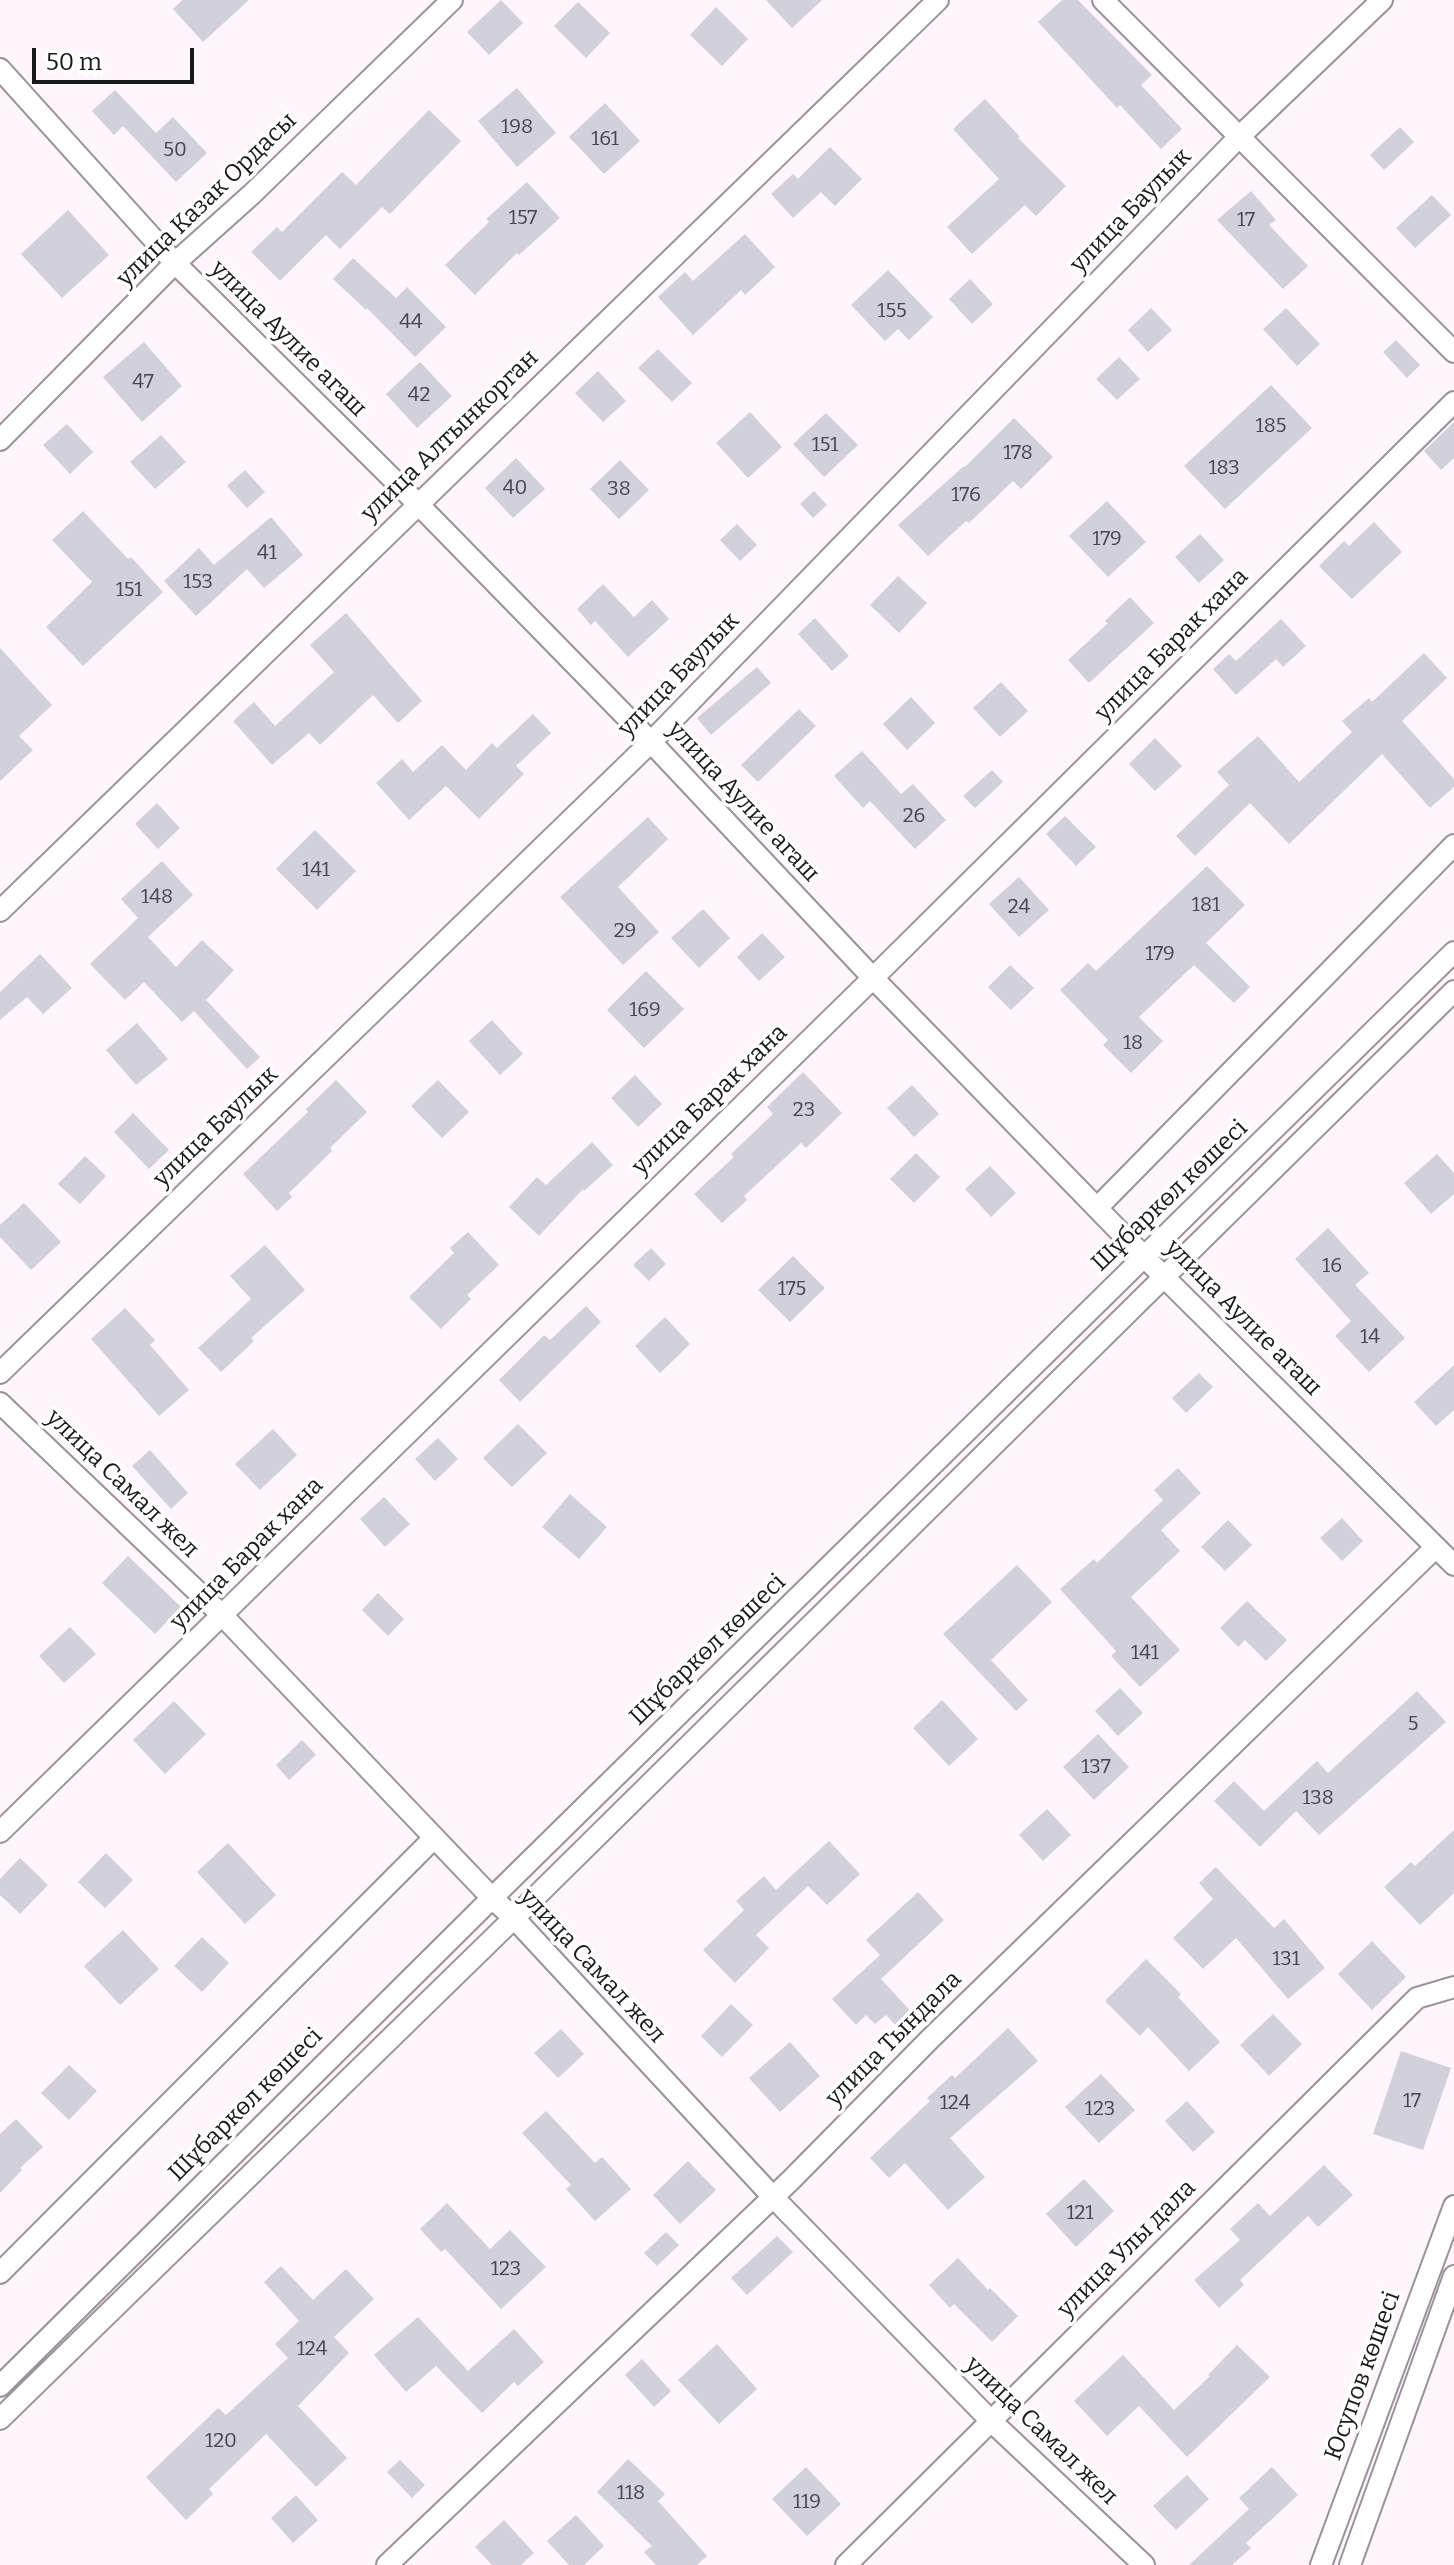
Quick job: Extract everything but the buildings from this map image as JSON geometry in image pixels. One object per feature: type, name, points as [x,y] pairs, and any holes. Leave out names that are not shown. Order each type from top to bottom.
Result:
[{"type":"street","name":"улица Казак Ордасы","points":[[0,440],[175,263],[252,194],[452,0]]},
{"type":"street","name":"улица Алтынкорган","points":[[0,911],[938,0]]},
{"type":"street","points":[[1103,0],[1454,352]]},
{"type":"street","name":"улица Баулык","points":[[0,1373],[651,742],[1238,138],[1382,0]]},
{"type":"street","name":"улица Аулие агаш","points":[[0,69],[175,263],[418,504],[651,742],[873,978],[1164,1277],[1454,1565]]},
{"type":"street","name":"улица Барак хана","points":[[0,1832],[873,978],[1454,402]]},
{"type":"street","points":[[1097,1208],[1454,845]]},
{"type":"street","name":"Шұбаркөл көшесі","points":[[0,2386],[1454,952]]},
{"type":"street","points":[[0,2419],[514,1918],[1454,991]]},
{"type":"street","name":"улица Самал жел","points":[[0,1403],[222,1615],[514,1918],[773,2197],[991,2421],[1144,2565]]},
{"type":"street","name":"улица Тындала","points":[[387,2565],[773,2197],[930,2039],[1436,1547]]},
{"type":"street","points":[[0,2273],[434,1838]]},
{"type":"street","name":"улица Улы дала","points":[[846,2565],[1417,1998],[1454,1987]]},
{"type":"street","name":"Юсупов көшесі","points":[[1321,2565],[1454,2206]]},
{"type":"street","points":[[1350,2565],[1454,2276]]}]
